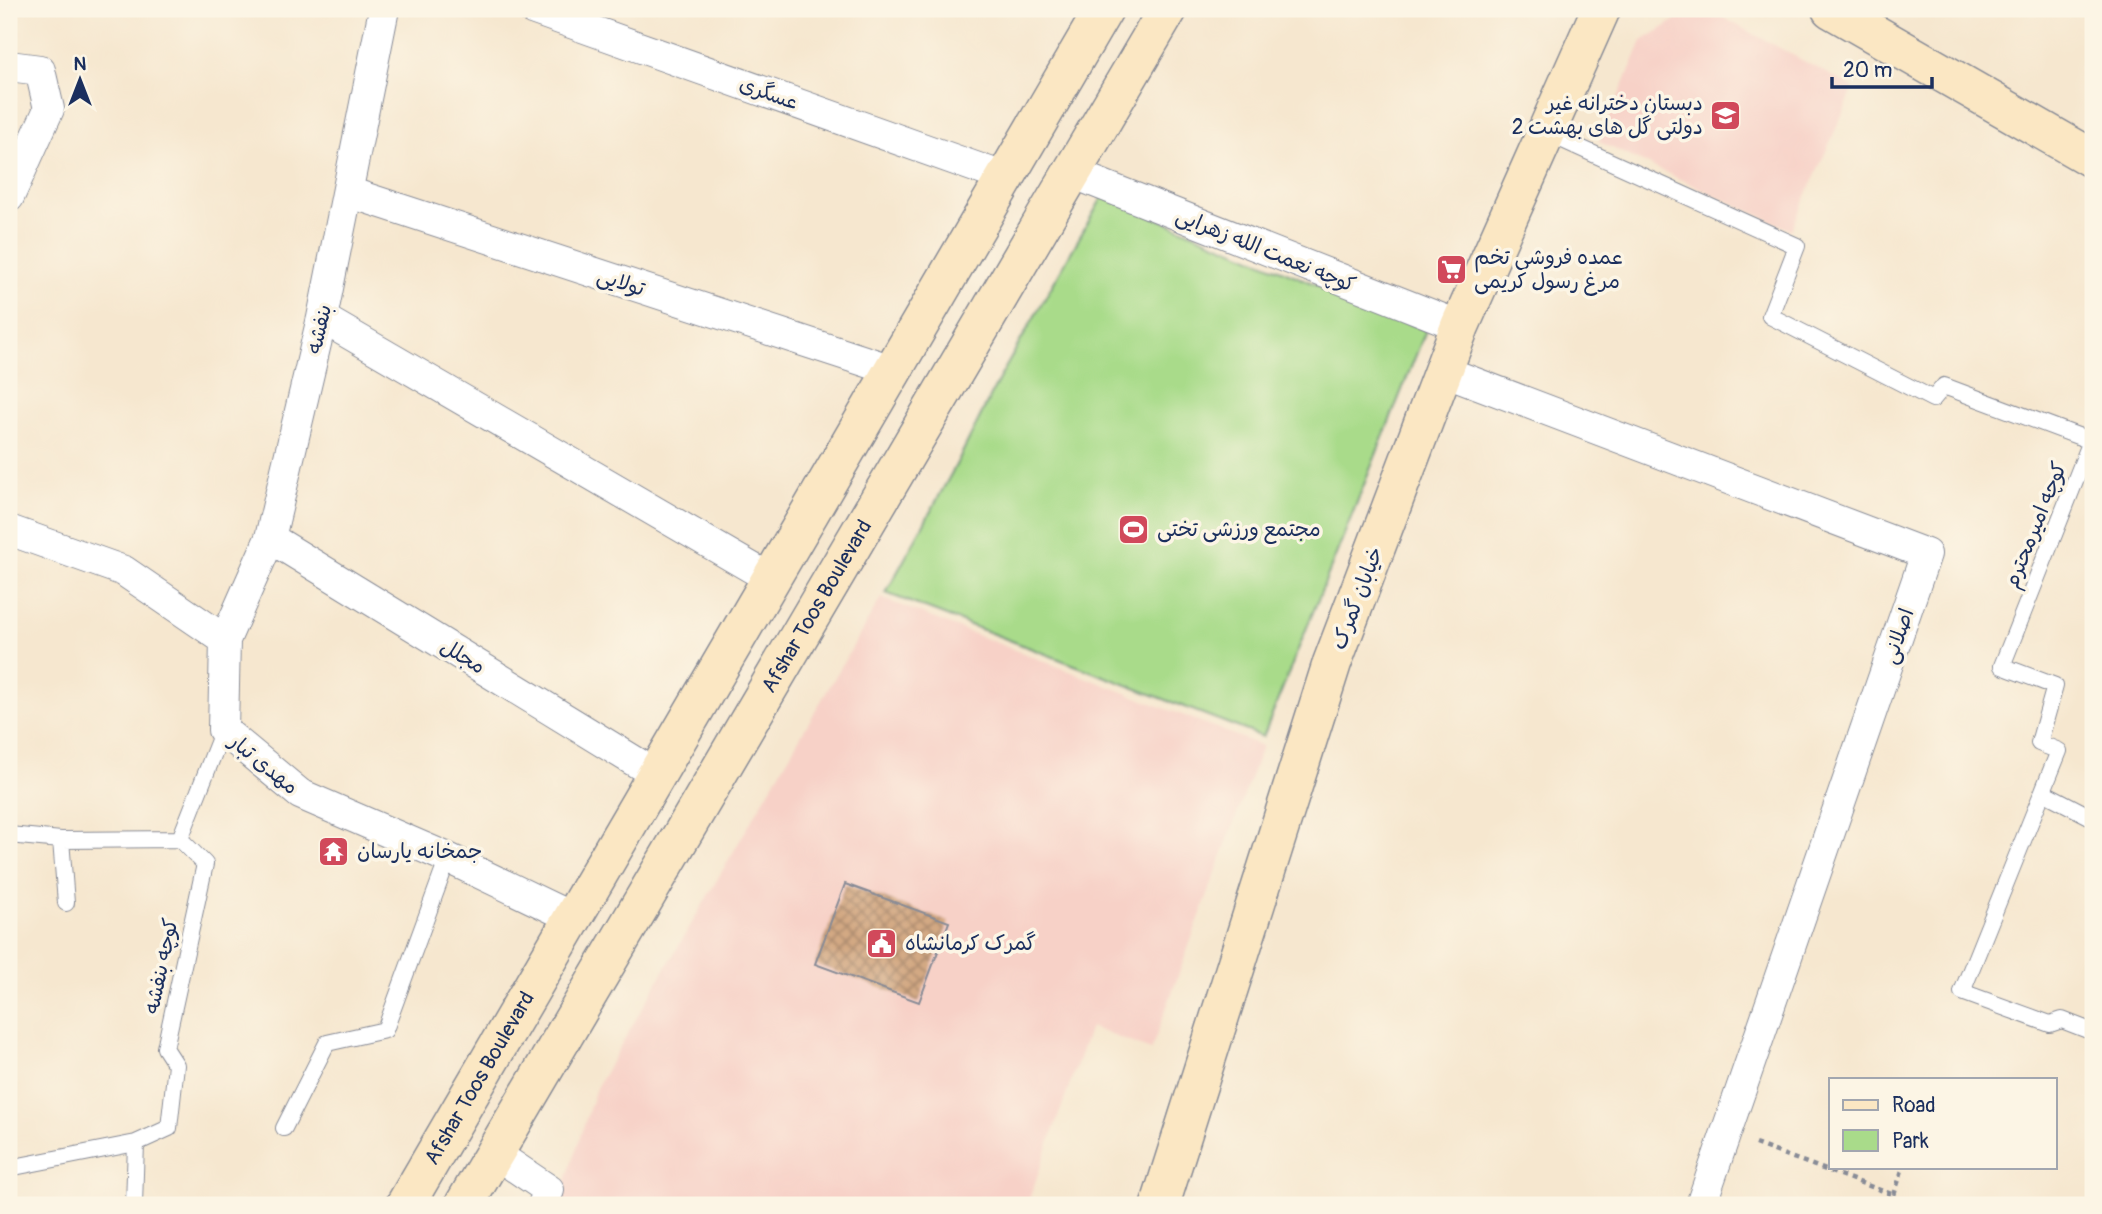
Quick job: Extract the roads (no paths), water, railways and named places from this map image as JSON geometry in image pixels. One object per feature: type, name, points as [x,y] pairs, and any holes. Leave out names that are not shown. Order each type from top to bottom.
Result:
[{"type":"main road","name":"Afshar Toos Boulevard","points":[[405,1205],[895,371],[1104,9]]},
{"type":"main road","name":"Afshar Toos Boulevard","points":[[464,1205],[1168,9]]},
{"type":"main road","points":[[1831,9],[2093,159]]},
{"type":"main road","name":"خیابان گمرک","points":[[1160,1205],[1332,663],[1460,326],[1545,132],[1605,11]]},
{"type":"street","name":"بنفشه","points":[[225,640],[270,538],[322,318],[384,9]]},
{"type":"street","name":"عسگری","points":[[532,9],[1006,178]]},
{"type":"street","points":[[9,65],[40,70],[49,109],[9,197]]},
{"type":"street","name":"کوچه نعمت الله زهرایی","points":[[1072,173],[1460,326]]},
{"type":"street","name":"تولایی","points":[[348,192],[895,371]]},
{"type":"street","points":[[322,318],[771,579]]},
{"type":"street","name":"اصلانی","points":[[1444,371],[1926,554],[1728,1134],[1701,1205]]},
{"type":"street","points":[[9,530],[124,571],[225,640]]},
{"type":"street","name":"مجلل","points":[[270,538],[657,775]]},
{"type":"street","name":"مهدی تبار","points":[[225,640],[223,730],[300,794],[448,858],[573,918]]},
{"type":"street","points":[[494,1153],[549,1190],[543,1205]]},
{"type":"lane","name":"کوچه امیرمحترم","points":[[1545,132],[1797,246],[1770,316],[1933,399],[1944,386],[2091,441],[2002,666],[2055,686],[2039,743],[2059,751],[1962,992],[2050,1024],[2062,1020],[2093,1032]]},
{"type":"lane","points":[[9,835],[61,840],[180,839],[223,730]]},
{"type":"lane","points":[[2043,792],[2093,818]]},
{"type":"lane","name":"کوچه بنفشه","points":[[136,1143],[169,1128],[176,1065],[165,1048],[205,864],[180,839]]},
{"type":"lane","points":[[61,840],[66,903]]},
{"type":"lane","points":[[284,1128],[327,1043],[385,1030],[448,858]]},
{"type":"lane","points":[[9,1168],[136,1143],[134,1205]]},
{"type":"place","name":"دبستان دخترانه غیر دولتی گل های بهشت 2","points":[[1726,115]]},
{"type":"place","name":"عمده فروشی تخم مرغ رسول کریمی","points":[[1451,269]]},
{"type":"place","name":"مجتمع ورزشی تختی","points":[[1134,529]]},
{"type":"place","name":"جمخانه یارسان","points":[[334,851]]},
{"type":"place","name":"گمرک کرمانشاه","points":[[882,943]]}]
